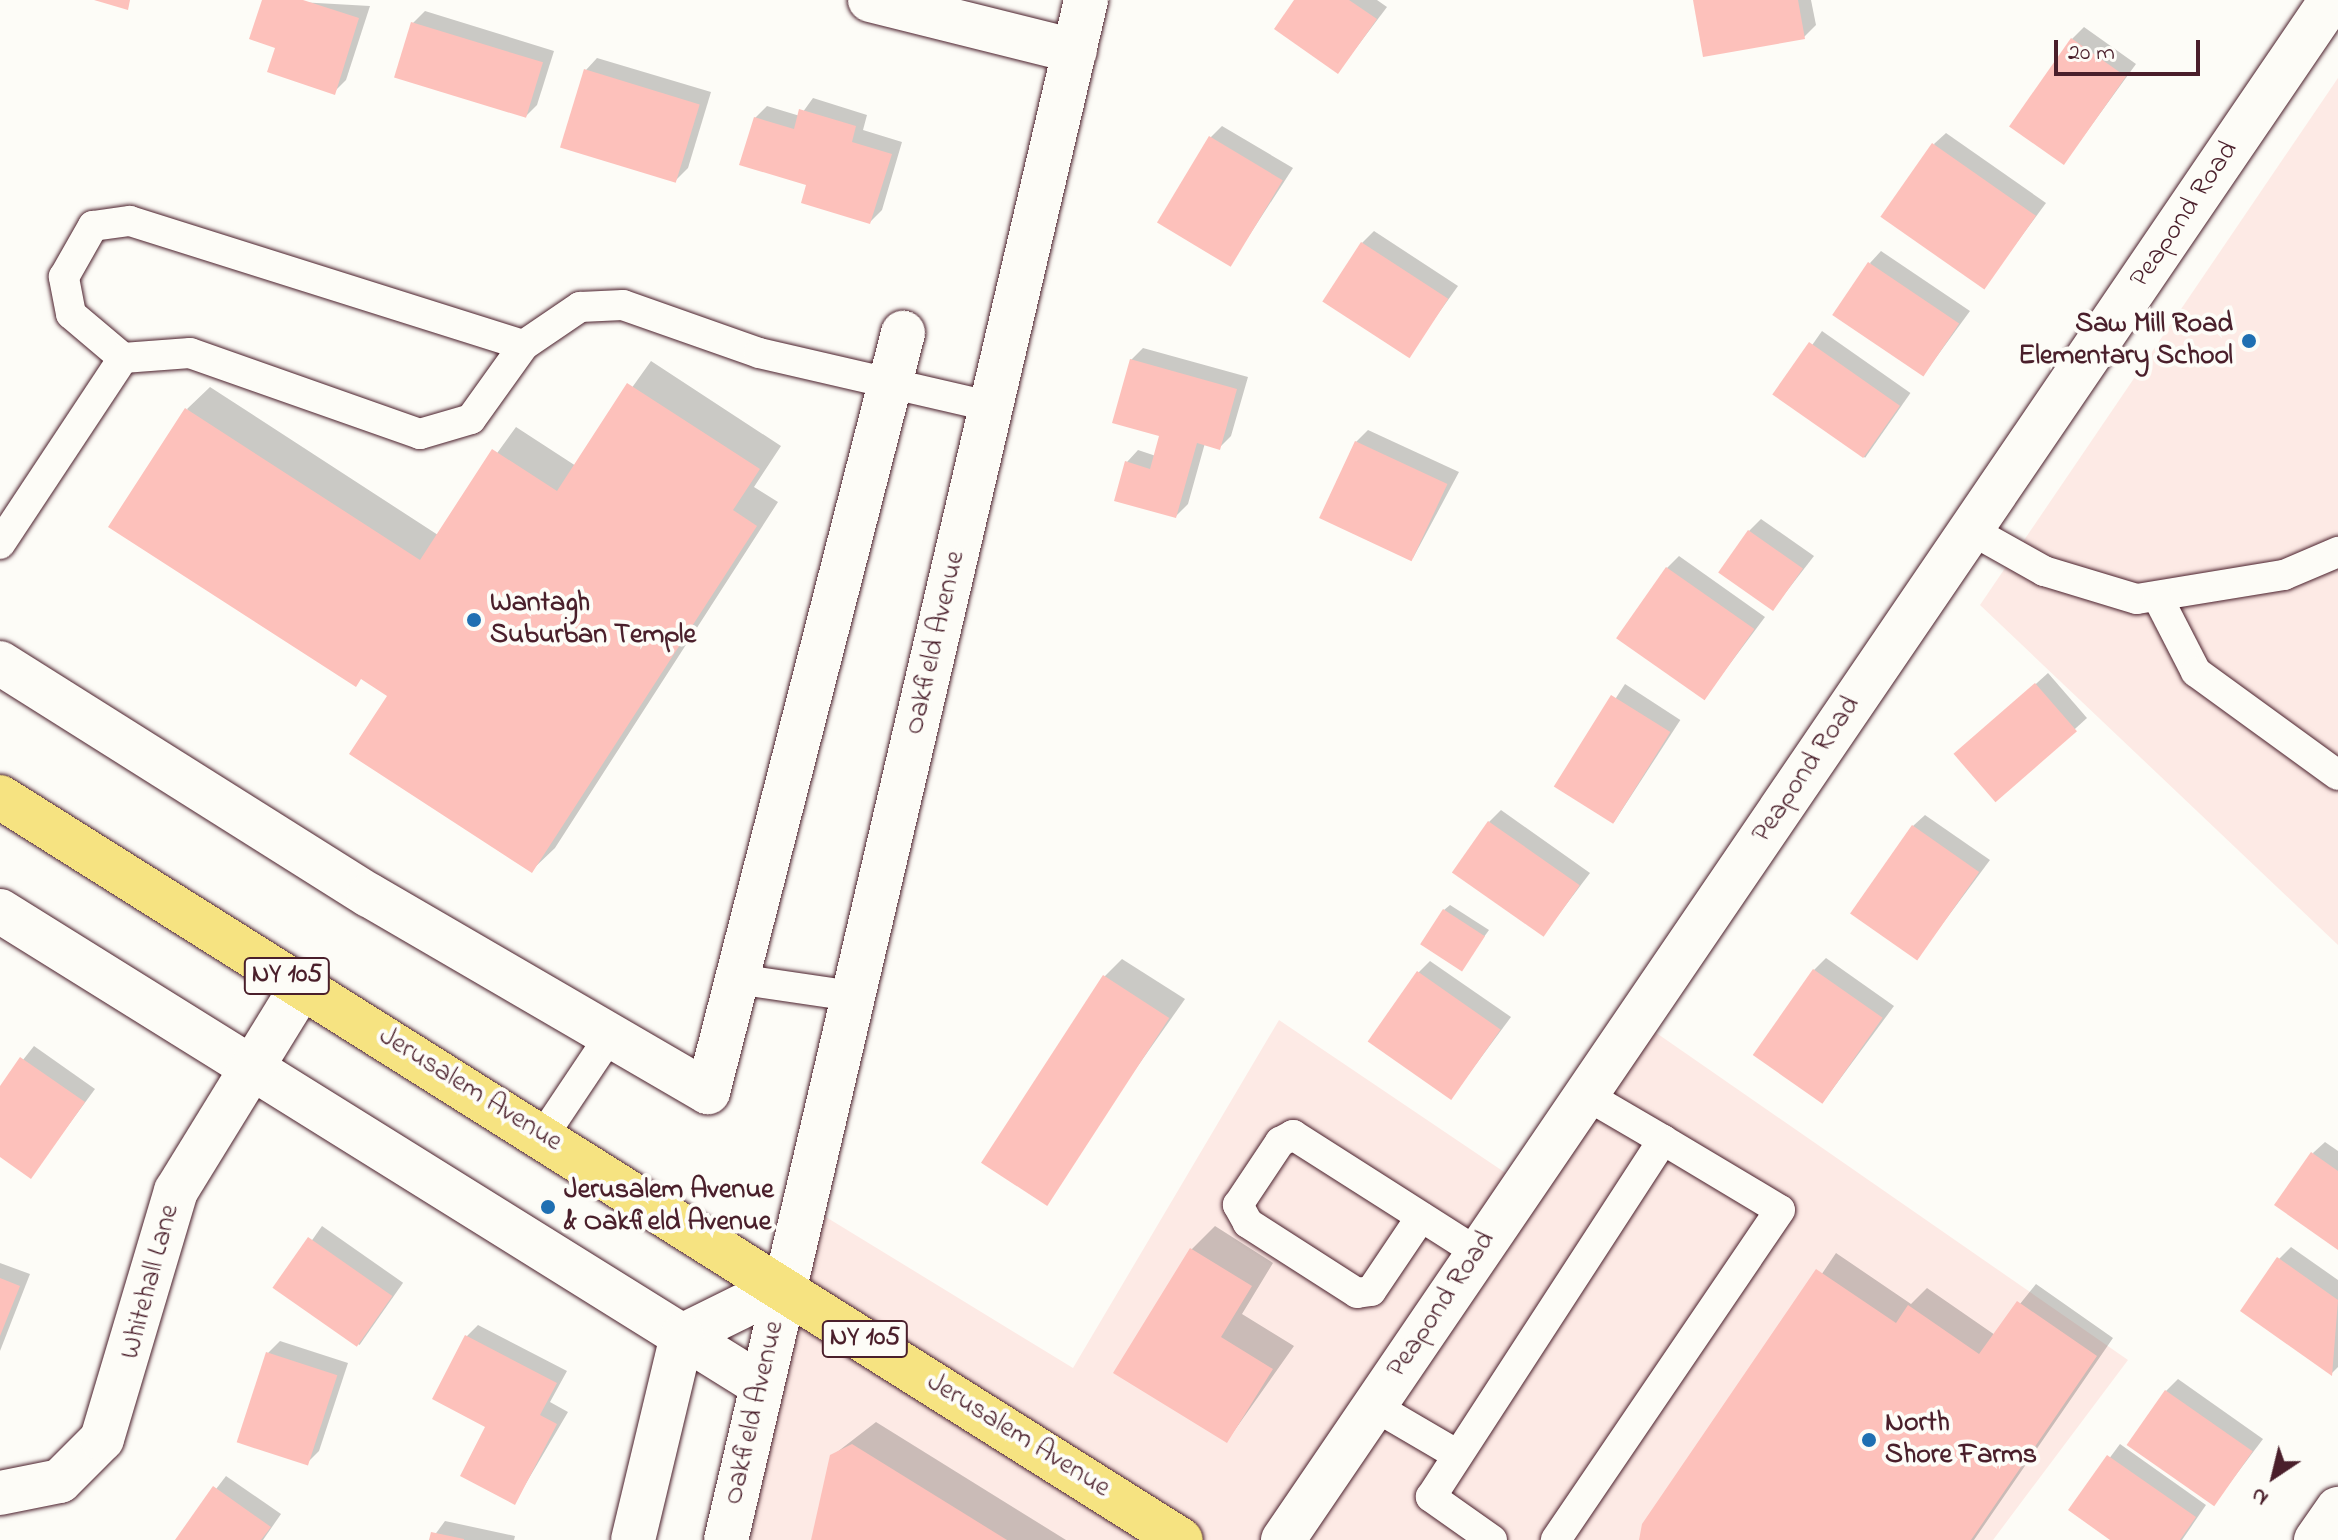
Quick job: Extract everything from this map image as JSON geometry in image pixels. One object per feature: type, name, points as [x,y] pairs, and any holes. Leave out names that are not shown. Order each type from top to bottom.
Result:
[{"type":"main road","name":"Jerusalem Avenue","points":[[0,797],[783,1286],[1181,1540]]},
{"type":"street","points":[[870,0],[1075,51]]},
{"type":"street","name":"Oakfield Avenue","points":[[726,1540],[1086,0]]},
{"type":"street","name":"Peapond Road","points":[[1283,1540],[2331,0]]},
{"type":"street","points":[[0,663],[369,895],[708,1092],[903,333]]},
{"type":"street","points":[[0,911],[761,1385]]},
{"type":"street","name":"Whitehall Lane","points":[[0,1493],[60,1481],[102,1439],[176,1191],[302,986]]},
{"type":"street","name":"Oakfield Avenue","points":[[682,1336],[783,1286]]},
{"type":"street","points":[[633,1540],[682,1336]]},
{"type":"street","points":[[2316,1540],[2338,1509]]},
{"type":"lane","points":[[524,345],[130,221],[93,226],[64,277],[71,314],[123,358],[190,353],[420,434],[471,419],[524,345],[580,307],[623,305],[759,353],[992,407]]},
{"type":"lane","points":[[0,544],[123,358]]},
{"type":"lane","points":[[1971,530],[2044,571],[2137,599],[2284,575],[2330,556]]},
{"type":"lane","points":[[2158,598],[2196,672],[2338,775]]},
{"type":"lane","points":[[737,979],[852,996]]},
{"type":"lane","points":[[543,1136],[610,1036]]},
{"type":"lane","points":[[1556,1540],[1780,1210],[1586,1095]]},
{"type":"lane","points":[[1421,1217],[1371,1291],[1357,1293],[1248,1223],[1238,1205],[1280,1142],[1293,1135],[1478,1253]]},
{"type":"lane","points":[[1492,1540],[1431,1497],[1663,1140]]},
{"type":"lane","points":[[1374,1406],[1458,1455]]},
{"type":"shaded area","name":"Saw Mill Road Elementary School","points":[[2338,78],[2338,945],[1980,605]]},
{"type":"shaded area","points":[[1629,1014],[2128,1360],[1993,1540],[750,1540],[821,1214],[1073,1368],[1279,1020],[1516,1180]]},
{"type":"building","points":[[94,0],[130,0],[128,10]]},
{"type":"building","points":[[262,0],[303,0],[359,18],[335,95],[267,72],[275,48],[249,39]]},
{"type":"building","points":[[1294,0],[1349,0],[1377,19],[1338,74],[1274,29]]},
{"type":"building","points":[[1693,0],[1798,0],[1805,39],[1703,57]]},
{"type":"building","points":[[411,22],[543,62],[526,118],[394,77]]},
{"type":"building","points":[[2071,38],[2126,76],[2064,165],[2009,126]]},
{"type":"building","points":[[584,69],[700,104],[676,183],[560,147]]},
{"type":"building","points":[[799,109],[856,126],[852,142],[892,154],[870,224],[801,203],[806,185],[739,165],[754,117],[794,129]]},
{"type":"building","points":[[1209,136],[1283,180],[1231,267],[1157,223]]},
{"type":"building","points":[[1932,143],[2036,216],[1984,290],[1880,217]]},
{"type":"building","points":[[1361,242],[1448,299],[1410,358],[1322,302]]},
{"type":"building","points":[[1868,262],[1959,324],[1923,377],[1832,315]]},
{"type":"building","points":[[1809,342],[1900,406],[1863,458],[1772,394]]},
{"type":"building","points":[[1130,359],[1237,389],[1220,450],[1197,443],[1176,518],[1114,501],[1125,461],[1150,469],[1159,436],[1112,423]]},
{"type":"building","name":"Wantagh Suburban Temple","points":[[627,383],[760,469],[733,510],[757,526],[532,873],[349,754],[387,696],[361,679],[356,687],[108,527],[185,408],[420,560],[492,449],[557,491]]},
{"type":"building","points":[[1355,441],[1447,484],[1412,561],[1319,518]]},
{"type":"building","points":[[1748,530],[1803,568],[1773,611],[1718,573]]},
{"type":"building","points":[[1666,567],[1754,629],[1705,700],[1616,638]]},
{"type":"building","points":[[2035,683],[2077,731],[1995,802],[1953,754]]},
{"type":"building","points":[[1611,695],[1670,732],[1613,824],[1554,787]]},
{"type":"building","points":[[1488,821],[1580,885],[1544,937],[1452,873]]},
{"type":"building","points":[[1912,825],[1979,872],[1917,961],[1850,913]]},
{"type":"building","points":[[1443,909],[1485,936],[1462,971],[1420,944]]},
{"type":"building","points":[[1813,969],[1883,1018],[1822,1104],[1753,1055]]},
{"type":"building","points":[[1417,971],[1501,1030],[1451,1100],[1368,1041]]},
{"type":"building","points":[[1103,975],[1169,1018],[1047,1206],[981,1163]]},
{"type":"building","points":[[20,1057],[85,1102],[31,1179],[0,1157],[0,1086]]},
{"type":"building","points":[[2311,1152],[2338,1171],[2338,1250],[2274,1205]]},
{"type":"building","points":[[308,1237],[392,1296],[357,1347],[272,1288]]},
{"type":"building","points":[[1190,1248],[1252,1286],[1221,1337],[1273,1369],[1227,1443],[1113,1373]]},
{"type":"building","points":[[2277,1257],[2338,1300],[2332,1376],[2240,1311]]},
{"type":"building","name":"North Shore Farms","points":[[1816,1269],[1896,1323],[1908,1305],[1979,1354],[2017,1301],[2097,1356],[1971,1540],[1639,1540],[1642,1524]]},
{"type":"building","points":[[0,1278],[20,1286],[0,1336]]},
{"type":"building","points":[[465,1335],[557,1383],[540,1415],[557,1424],[515,1505],[460,1476],[485,1427],[432,1399]]},
{"type":"building","points":[[266,1352],[337,1375],[308,1466],[237,1442]]},
{"type":"building","points":[[2165,1390],[2253,1451],[2214,1506],[2127,1445]]},
{"type":"building","points":[[852,1444],[1007,1540],[811,1540],[830,1455]]},
{"type":"building","points":[[2107,1455],[2196,1517],[2180,1540],[2110,1540],[2068,1510]]},
{"type":"building","points":[[213,1486],[271,1527],[261,1540],[175,1540]]},
{"type":"building","points":[[431,1532],[464,1539],[464,1540],[429,1540]]},
{"type":"place","name":"Saw Mill Road Elementary School","points":[[2249,341]]},
{"type":"place","name":"Wantagh Suburban Temple","points":[[474,620]]},
{"type":"place","name":"Jerusalem Avenue & Oakfield Avenue","points":[[548,1207]]},
{"type":"place","name":"North Shore Farms","points":[[1869,1440]]}]
